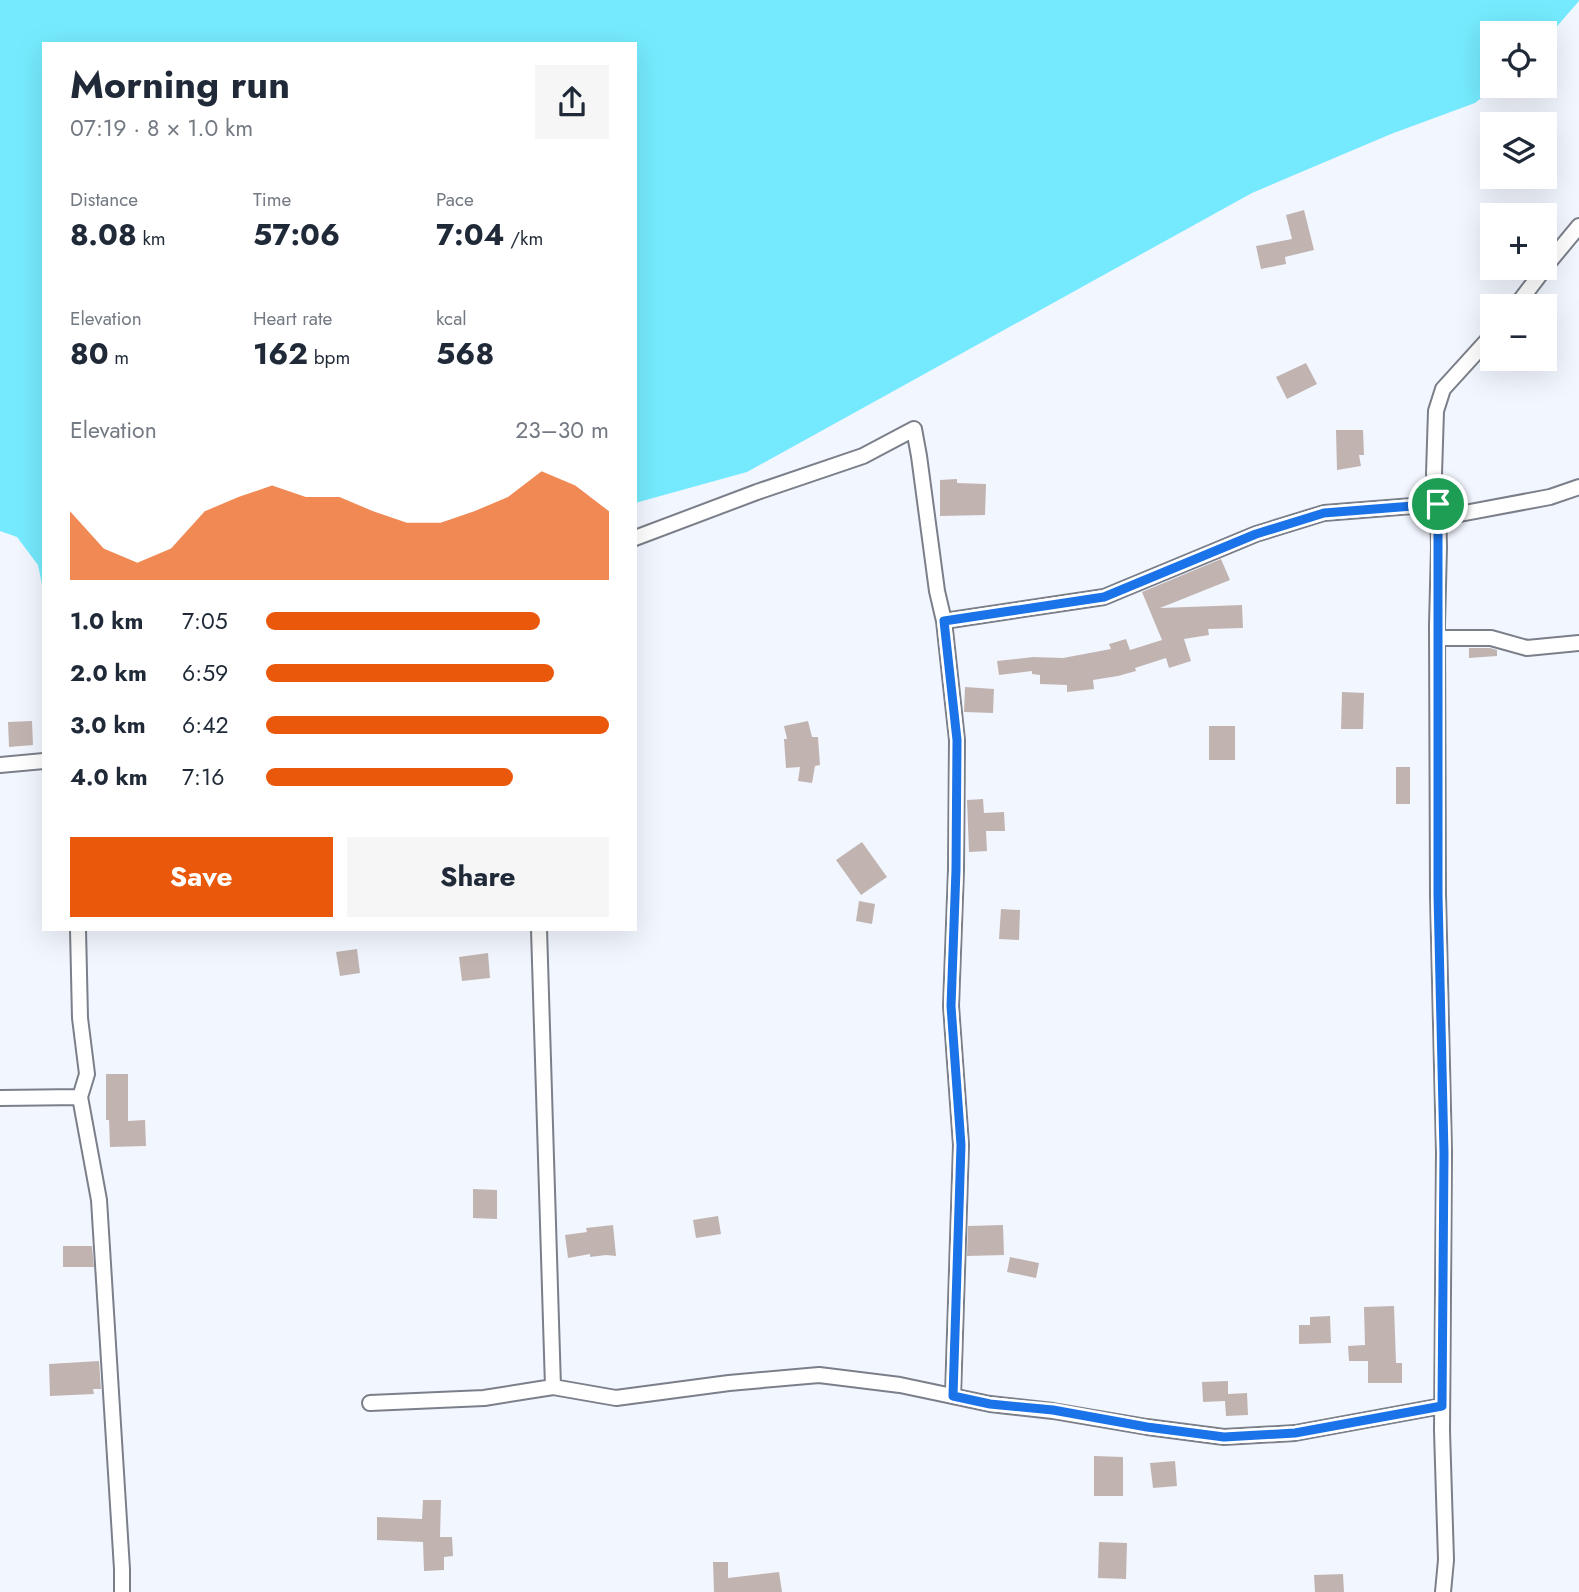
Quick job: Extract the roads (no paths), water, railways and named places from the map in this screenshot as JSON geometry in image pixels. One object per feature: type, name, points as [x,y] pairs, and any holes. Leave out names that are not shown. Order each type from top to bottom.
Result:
[{"type":"street","points":[[1557,253],[1579,226]]},
{"type":"street","points":[[1443,1592],[1446,1560],[1442,1406],[1444,1153],[1438,909],[1438,511],[1434,474],[1436,411],[1443,389],[1480,348]]},
{"type":"street","points":[[637,537],[863,456],[914,429],[937,591],[944,621],[957,740],[951,1006],[961,1145],[953,1396]]},
{"type":"street","points":[[944,621],[1104,597],[1256,534],[1324,513],[1438,511],[1550,497],[1579,488]]},
{"type":"street","points":[[1437,638],[1491,638],[1527,648],[1579,643]]},
{"type":"street","points":[[0,765],[42,761]]},
{"type":"street","points":[[78,931],[80,1018],[87,1074],[80,1097],[99,1200],[122,1592]]},
{"type":"street","points":[[539,931],[553,1387]]},
{"type":"street","points":[[0,1098],[80,1097]]},
{"type":"street","points":[[370,1403],[484,1398],[553,1387],[617,1398],[729,1383],[819,1375],[900,1385],[990,1404],[1053,1410],[1147,1427],[1224,1437],[1295,1433],[1442,1406]]},
{"type":"water","points":[[0,0],[1579,0],[1557,26],[1557,21],[1480,21],[1481,98],[1475,103],[1391,134],[1252,193],[747,472],[637,502],[637,42],[42,42],[42,584],[38,565],[17,537],[0,531]]}]
